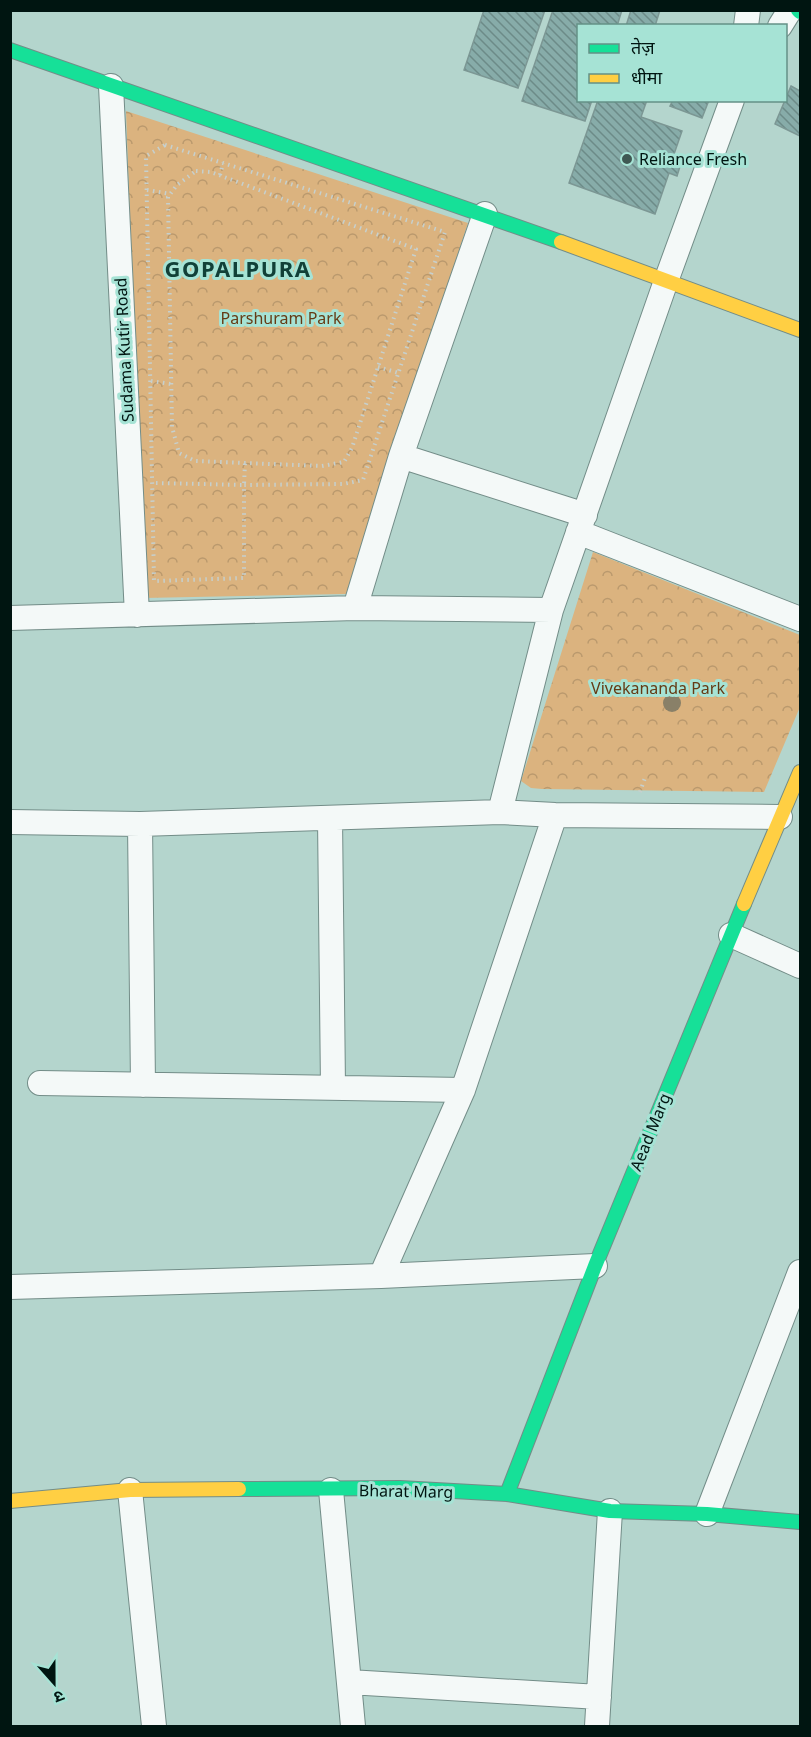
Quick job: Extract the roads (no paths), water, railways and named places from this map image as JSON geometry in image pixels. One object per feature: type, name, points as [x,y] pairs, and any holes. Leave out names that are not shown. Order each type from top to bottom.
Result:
[{"type":"street","points":[[781,24],[790,10]]},
{"type":"street","points":[[10,50],[485,214],[801,330]]},
{"type":"street","name":"Sudama Kutir Road","points":[[111,86],[137,615]]},
{"type":"street","points":[[500,812],[550,610],[731,102]]},
{"type":"street","points":[[355,608],[401,456],[485,214]]},
{"type":"street","points":[[401,456],[581,524],[801,619]]},
{"type":"street","points":[[10,618],[355,608],[550,610]]},
{"type":"street","name":"Aead Marg","points":[[507,1494],[595,1266],[780,817],[801,772]]},
{"type":"street","points":[[10,822],[140,824],[500,812],[555,815],[780,817]]},
{"type":"street","points":[[381,1276],[463,1090],[555,815]]},
{"type":"street","points":[[330,818],[333,1088]]},
{"type":"street","points":[[140,824],[143,1085]]},
{"type":"street","points":[[731,935],[801,966]]},
{"type":"street","points":[[40,1083],[463,1090]]},
{"type":"street","points":[[10,1287],[381,1276],[595,1266]]},
{"type":"street","points":[[707,1514],[791,1318],[801,1272]]},
{"type":"street","name":"Bharat Marg","points":[[10,1501],[130,1490],[400,1488],[507,1494],[610,1511],[707,1514],[801,1522]]},
{"type":"street","points":[[130,1490],[154,1726]]},
{"type":"street","points":[[331,1490],[353,1726]]},
{"type":"street","points":[[597,1726],[610,1511]]},
{"type":"street","points":[[349,1682],[599,1697]]},
{"type":"place","name":"Reliance Fresh","points":[[627,159]]},
{"type":"district","name":"GOPALPURA","points":[[238,269]]},
{"type":"park label","name":"Parshuram Park","points":[[281,318]]},
{"type":"park label","name":"Vivekananda Park","points":[[658,688]]}]
